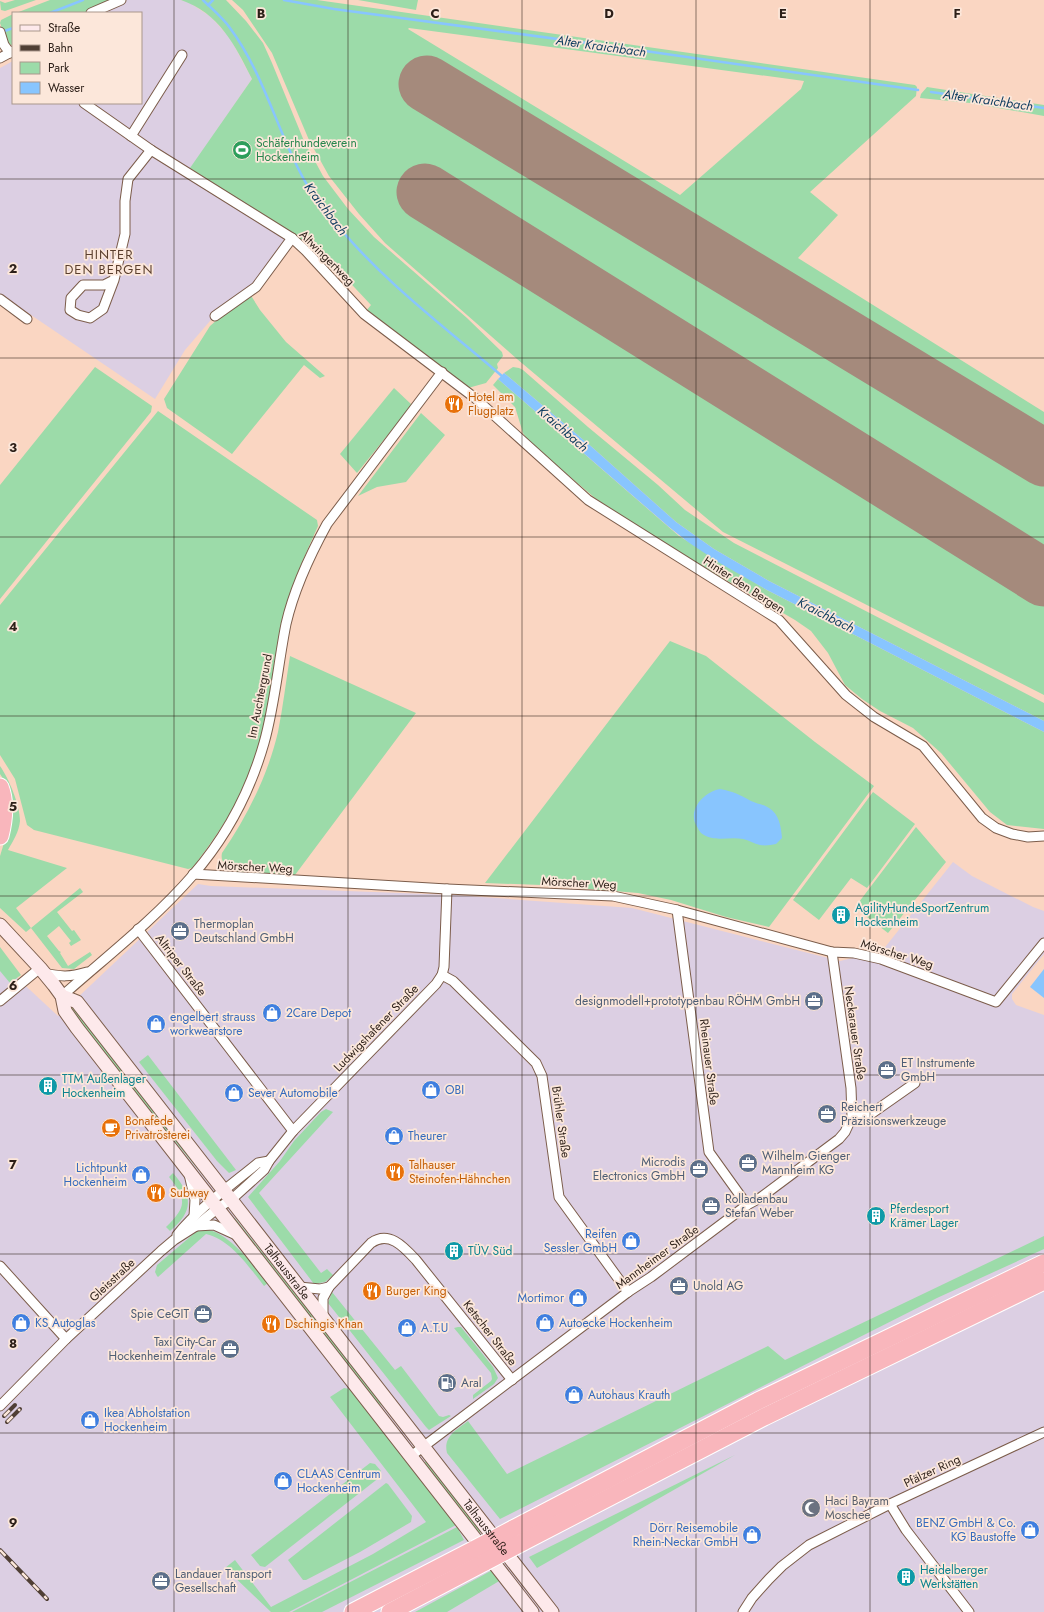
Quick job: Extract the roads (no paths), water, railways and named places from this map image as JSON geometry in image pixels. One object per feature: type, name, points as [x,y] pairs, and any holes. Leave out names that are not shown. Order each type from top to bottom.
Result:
[{"type":"highway","points":[[0,787],[4,816],[0,836]]},
{"type":"highway","points":[[390,1612],[485,1562],[518,1536],[758,1401],[1044,1263]]},
{"type":"highway","points":[[353,1612],[475,1549],[518,1536],[1044,1281]]},
{"type":"main road","name":"Talhausstraße","points":[[0,925],[42,970],[62,996],[65,1011],[532,1612]]},
{"type":"main road","name":"Talhausstraße","points":[[62,996],[76,1002],[552,1612]]},
{"type":"street","points":[[94,12],[113,5],[121,0]]},
{"type":"street","points":[[0,32],[4,45],[12,53],[0,58]]},
{"type":"street","points":[[131,136],[182,55]]},
{"type":"street","name":"Altwingertweg","points":[[85,104],[151,150],[292,238],[364,314],[475,398]]},
{"type":"street","points":[[114,280],[104,285],[83,285],[71,298],[70,310],[78,315],[90,318],[103,309],[114,280],[125,234],[125,201],[128,179],[151,150]]},
{"type":"street","points":[[215,316],[256,287],[292,238]]},
{"type":"street","points":[[0,299],[27,319]]},
{"type":"street","name":"Im Auchtergrund","points":[[62,996],[173,896],[194,874],[221,837],[234,816],[255,770],[264,742],[272,707],[287,622],[294,597],[313,550],[327,524],[442,372]]},
{"type":"street","name":"Hinter den Bergen","points":[[475,398],[588,500],[779,620],[846,695],[874,717],[923,746],[982,818],[996,828],[1012,834],[1028,837],[1044,836]]},
{"type":"street","name":"Mörscher Weg","points":[[194,874],[448,889],[613,896],[677,910],[832,952],[854,953],[881,959],[996,1002],[1044,943]]},
{"type":"street","points":[[442,975],[448,889]]},
{"type":"street","name":"Rheinauer Straße","points":[[677,910],[708,1152],[748,1205]]},
{"type":"street","name":"Altriper Straße","points":[[138,929],[293,1131]]},
{"type":"street","name":"Neckarauer Straße","points":[[832,952],[851,1088],[852,1117]]},
{"type":"street","points":[[3,998],[42,970],[63,977],[90,971]]},
{"type":"street","name":"Ludwigshafener Straße","points":[[215,1204],[264,1170],[269,1161],[293,1131],[436,984],[442,975]]},
{"type":"street","name":"Brühler Straße","points":[[442,975],[453,981],[539,1067],[542,1076],[559,1197],[628,1292]]},
{"type":"street","points":[[852,1117],[868,1116],[915,1083]]},
{"type":"street","name":"Mannheimer Straße","points":[[411,1456],[628,1292],[651,1277],[839,1139],[845,1132],[852,1117]]},
{"type":"street","points":[[188,1170],[195,1200],[194,1216]]},
{"type":"street","name":"Gleisstraße","points":[[0,1406],[66,1339],[174,1240],[194,1216],[215,1204]]},
{"type":"street","name":"Gleisstraße","points":[[174,1240],[196,1226],[215,1204]]},
{"type":"street","points":[[196,1226],[214,1225],[242,1239]]},
{"type":"street","name":"Ketscher Straße","points":[[323,1317],[323,1298],[329,1287],[376,1239],[391,1239],[407,1250],[416,1260],[512,1380]]},
{"type":"street","points":[[0,1266],[66,1339]]},
{"type":"street","points":[[299,1287],[320,1290],[329,1287]]},
{"type":"street","name":"Pfälzer Ring","points":[[742,1612],[769,1579],[798,1552],[821,1538],[1044,1432]]},
{"type":"street","points":[[890,1504],[906,1530],[969,1612]]},
{"type":"water","points":[[504,373],[593,448],[676,522],[714,549],[769,581],[1044,721],[1044,732],[767,590],[718,562],[669,527],[498,379]]},
{"type":"water","points":[[720,789],[729,791],[767,807],[775,814],[779,821],[782,838],[776,844],[762,845],[738,838],[716,839],[701,833],[694,819],[696,807],[703,797]]},
{"type":"water","points":[[1044,969],[1044,998],[1030,987]]},
{"type":"waterway","name":"Kraichbach","points":[[53,12],[83,0]]},
{"type":"waterway","name":"Kraichbach","points":[[203,0],[227,24],[243,47],[264,88],[290,152],[312,193],[320,204],[352,243],[393,283],[503,377]]},
{"type":"waterway","name":"Kraichbach","points":[[208,5],[213,0]]},
{"type":"waterway","name":"Alter Kraichbach","points":[[284,0],[334,9],[617,47],[918,90]]},
{"type":"waterway","name":"Kraichbach","points":[[2,32],[12,28]]},
{"type":"waterway","name":"Alter Kraichbach","points":[[931,92],[1044,108]]},
{"type":"railway","points":[[4,1416],[15,1405]]},
{"type":"railway","points":[[7,1422],[20,1409]]},
{"type":"railway","points":[[0,1550],[47,1599]]},
{"type":"place","name":"Schäferhundeverein Hockenheim","points":[[242,150]]},
{"type":"place","name":"Hotel am Flugplatz","points":[[454,404]]},
{"type":"place","name":"AgilityHundeSportZentrum Hockenheim","points":[[841,915]]},
{"type":"place","name":"Thermoplan Deutschland GmbH","points":[[180,931]]},
{"type":"place","name":"designmodell+prototypenbau RÖHM GmbH","points":[[814,1001]]},
{"type":"place","name":"2Care Depot","points":[[272,1013]]},
{"type":"place","name":"engelbert strauss workwearstore","points":[[156,1024]]},
{"type":"place","name":"ET Instrumente GmbH","points":[[887,1070]]},
{"type":"place","name":"TTM Außenlager Hockenheim","points":[[48,1086]]},
{"type":"place","name":"OBI","points":[[431,1090]]},
{"type":"place","name":"Sever Automobile","points":[[234,1093]]},
{"type":"place","name":"Reichert Präzisionswerkzeuge","points":[[827,1114]]},
{"type":"place","name":"Bonafede Privatrösterei","points":[[111,1128]]},
{"type":"place","name":"Theurer","points":[[394,1136]]},
{"type":"place","name":"Wilhelm Gienger Mannheim KG","points":[[748,1163]]},
{"type":"place","name":"Microdis Electronics GmbH","points":[[699,1169]]},
{"type":"place","name":"Talhauser Steinofen-Hähnchen","points":[[395,1172]]},
{"type":"place","name":"Lichtpunkt Hockenheim","points":[[141,1175]]},
{"type":"place","name":"Subway","points":[[156,1193]]},
{"type":"place","name":"Rolladenbau Stefan Weber","points":[[711,1206]]},
{"type":"place","name":"Pferdesport Krämer Lager","points":[[876,1216]]},
{"type":"place","name":"Reifen Sessler GmbH","points":[[631,1241]]},
{"type":"place","name":"TÜV Süd","points":[[454,1251]]},
{"type":"place","name":"Unold AG","points":[[679,1286]]},
{"type":"place","name":"Burger King","points":[[372,1291]]},
{"type":"place","name":"Mortimor","points":[[578,1298]]},
{"type":"place","name":"Spie CeGIT","points":[[203,1314]]},
{"type":"place","name":"KS Autoglas","points":[[21,1323]]},
{"type":"place","name":"Autoecke Hockenheim","points":[[545,1323]]},
{"type":"place","name":"Dschingis Khan","points":[[271,1324]]},
{"type":"place","name":"A.T.U","points":[[407,1328]]},
{"type":"place","name":"Taxi City-Car Hockenheim Zentrale","points":[[230,1349]]},
{"type":"place","name":"Aral","points":[[447,1383]]},
{"type":"place","name":"Autohaus Krauth","points":[[574,1395]]},
{"type":"place","name":"Ikea Abholstation Hockenheim","points":[[90,1420]]},
{"type":"place","name":"CLAAS Centrum Hockenheim","points":[[283,1481]]},
{"type":"place","name":"Haci Bayram Moschee","points":[[811,1508]]},
{"type":"place","name":"BENZ GmbH & Co. KG Baustoffe","points":[[1030,1530]]},
{"type":"place","name":"Dörr Reisemobile Rhein-Neckar GmbH","points":[[752,1535]]},
{"type":"place","name":"Heidelberger Werkstätten","points":[[906,1577]]},
{"type":"place","name":"Landauer Transport Gesellschaft","points":[[161,1581]]},
{"type":"district","name":"HINTER DEN BERGEN","points":[[109,262]]}]
